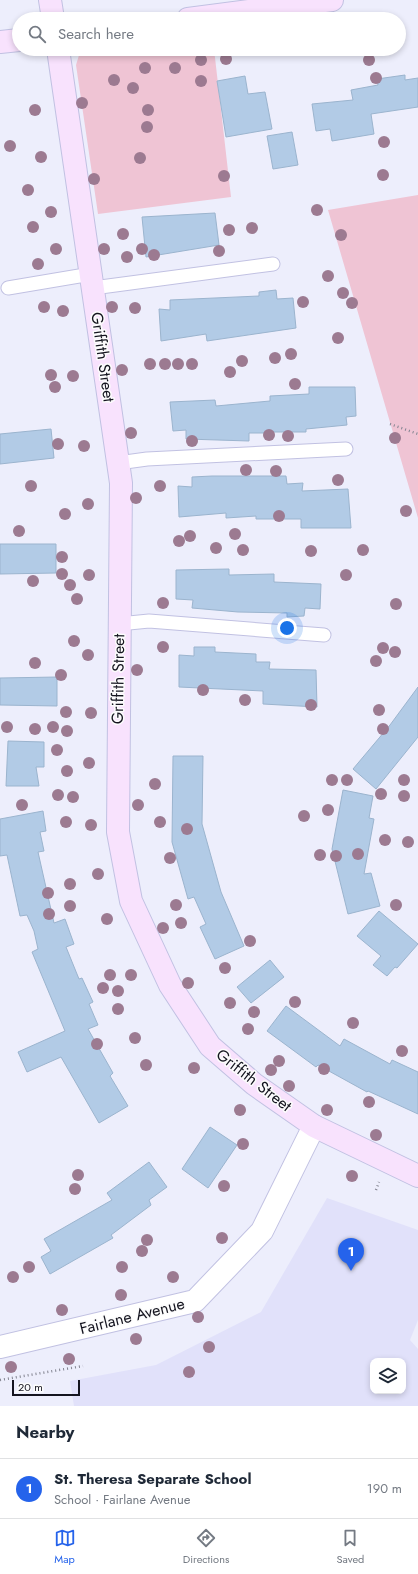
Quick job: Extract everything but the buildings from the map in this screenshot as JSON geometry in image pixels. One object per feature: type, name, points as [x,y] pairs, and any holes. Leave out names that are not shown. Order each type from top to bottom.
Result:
[{"type":"street","points":[[50,0],[52,12]]},
{"type":"street","points":[[241,12],[332,0]]},
{"type":"street","points":[[0,42],[12,41]]},
{"type":"street","name":"Griffith Street","points":[[59,56],[121,483],[118,832],[131,901],[170,985],[210,1046],[254,1084],[314,1126],[418,1176]]},
{"type":"street","name":"Fairlane Avenue","points":[[0,1347],[195,1301],[262,1231],[314,1126]]},
{"type":"lane","points":[[8,288],[273,264]]},
{"type":"lane","points":[[118,463],[155,459],[346,449]]},
{"type":"lane","points":[[119,624],[149,621],[324,635]]},
{"type":"path","points":[[390,424],[418,434]]},
{"type":"path","points":[[0,1380],[83,1366]]},
{"type":"shaded area","points":[[79,56],[215,56],[231,197],[98,214],[76,65]]},
{"type":"shaded area","points":[[418,195],[418,518],[328,210]]},
{"type":"shaded area","points":[[327,1198],[418,1230],[418,1320],[410,1340],[418,1349],[418,1406],[74,1406],[70,1381],[156,1365],[261,1312]]},
{"type":"place","name":"St. Theresa Separate School","points":[[351,1271]]}]
